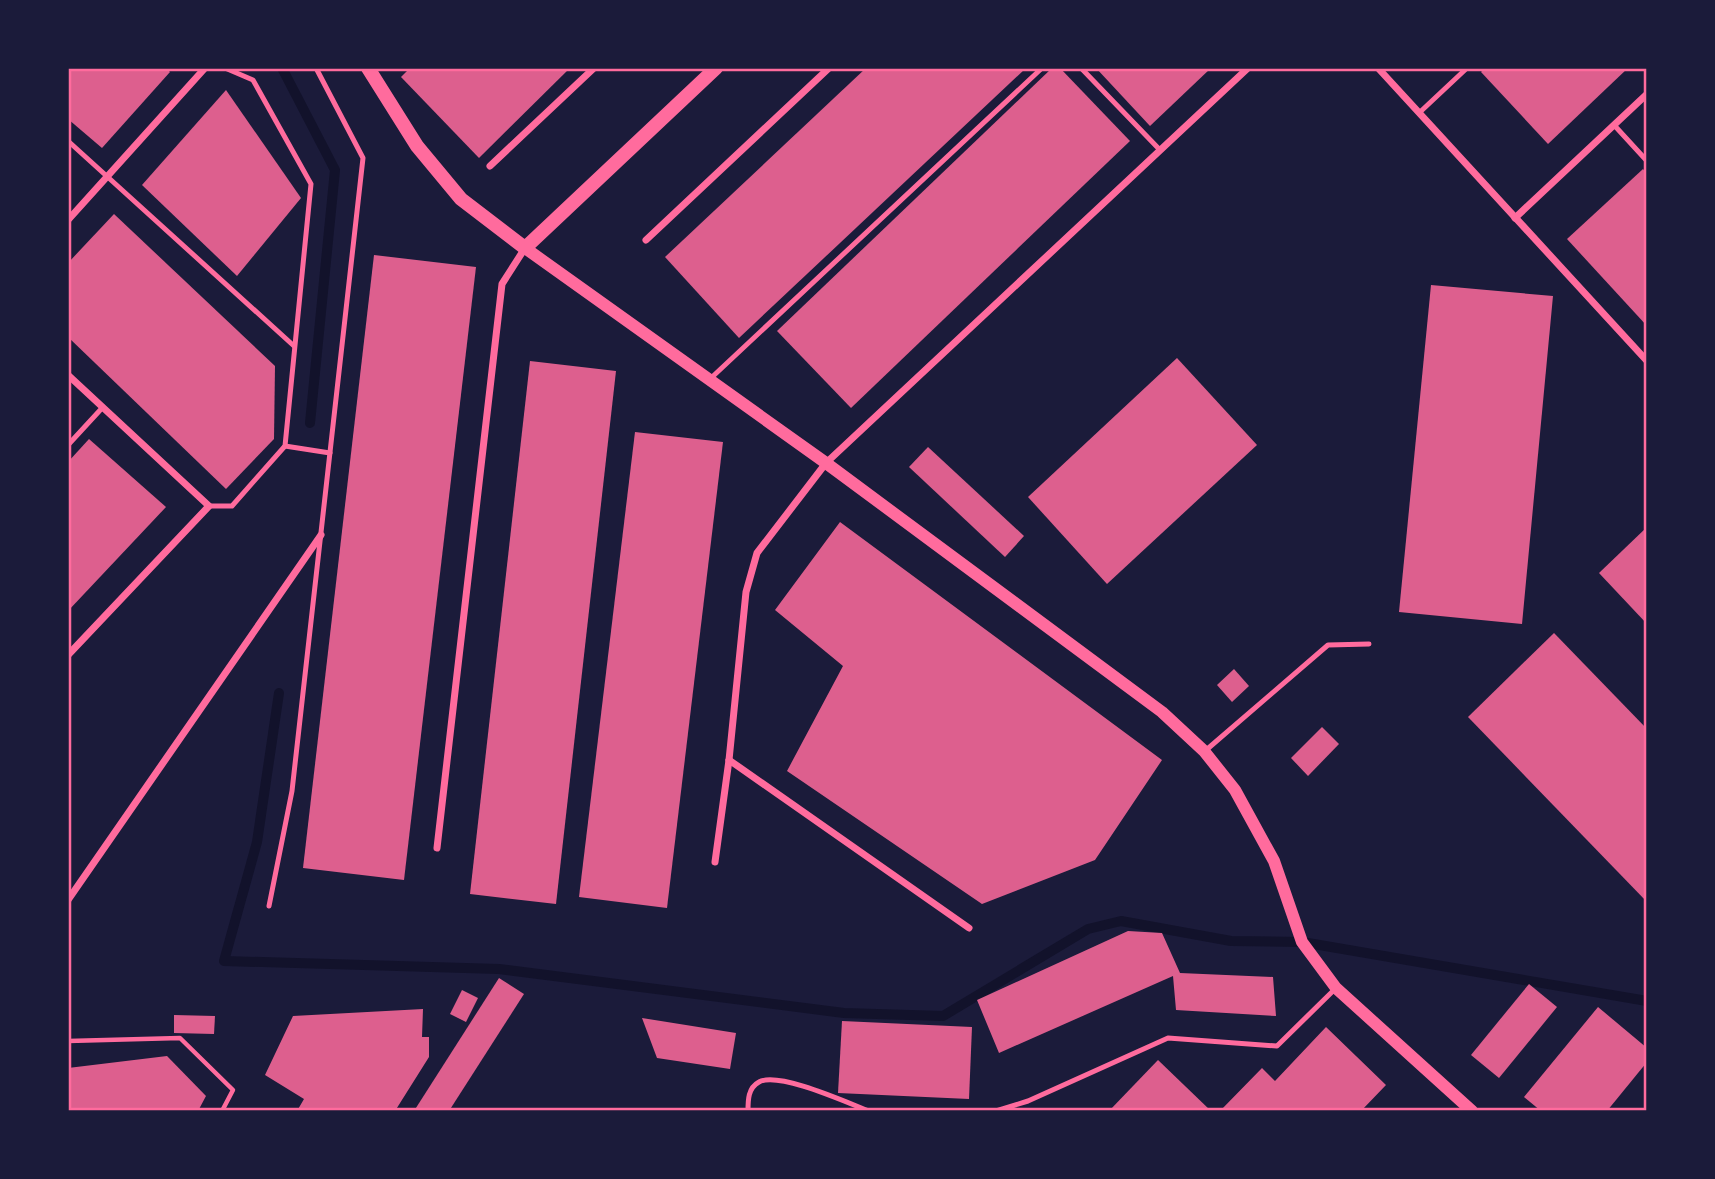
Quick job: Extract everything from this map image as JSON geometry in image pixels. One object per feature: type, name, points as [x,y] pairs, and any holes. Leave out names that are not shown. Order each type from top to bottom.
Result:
[{"type":"main road","points":[[373,71],[417,146],[461,199],[525,248],[716,68]]},
{"type":"street","points":[[68,220],[205,68]]},
{"type":"street","points":[[490,166],[594,68]]},
{"type":"street","points":[[646,240],[829,68]]},
{"type":"street","points":[[715,862],[729,760],[746,592],[757,554],[826,463],[1248,68]]},
{"type":"street","points":[[1378,68],[1647,361]]},
{"type":"street","points":[[1515,218],[1647,94]]},
{"type":"street","points":[[437,848],[502,284],[525,248],[826,463],[1162,712],[1204,751],[1235,790],[1274,861],[1302,942],[1336,988],[1472,1111]]},
{"type":"street","points":[[68,375],[209,506],[68,655]]},
{"type":"street","points":[[68,900],[321,534]]},
{"type":"street","points":[[729,760],[969,928]]},
{"type":"lane","points":[[209,506],[232,506],[285,446],[311,184],[253,80],[225,68]]},
{"type":"lane","points":[[269,906],[292,791],[363,158],[316,68]]},
{"type":"lane","points":[[710,379],[1042,68]]},
{"type":"lane","points":[[1082,68],[1160,150]]},
{"type":"lane","points":[[1419,113],[1467,68]]},
{"type":"lane","points":[[1614,125],[1647,161]]},
{"type":"lane","points":[[68,141],[294,346]]},
{"type":"lane","points":[[68,445],[103,407]]},
{"type":"lane","points":[[285,446],[330,453]]},
{"type":"lane","points":[[1204,751],[1328,645],[1369,644]]},
{"type":"lane","points":[[996,1111],[1028,1101],[1168,1038],[1277,1046],[1336,988]]},
{"type":"lane","points":[[748,1111],[748,1095],[758,1082],[775,1079],[869,1111]]},
{"type":"path","points":[[68,1041],[180,1038],[233,1090],[222,1111]]},
{"type":"building","points":[[68,68],[166,68],[170,72],[102,148],[68,119]]},
{"type":"building","points":[[410,68],[570,68],[479,158],[401,77]]},
{"type":"building","points":[[866,68],[1026,68],[739,338],[665,257]]},
{"type":"building","points":[[1052,68],[1060,68],[1130,141],[851,408],[777,331]]},
{"type":"building","points":[[1096,68],[1211,68],[1150,126]]},
{"type":"building","points":[[1485,68],[1628,68],[1548,144],[1481,72]]},
{"type":"building","points":[[226,90],[301,198],[237,276],[142,185]]},
{"type":"building","points":[[1643,169],[1647,174],[1647,326],[1567,239]]},
{"type":"building","points":[[114,214],[275,366],[274,439],[226,489],[68,337],[68,263]]},
{"type":"building","points":[[374,255],[476,267],[404,880],[303,868]]},
{"type":"building","points":[[1431,285],[1553,296],[1522,624],[1399,612]]},
{"type":"building","points":[[1177,358],[1257,445],[1107,584],[1028,497]]},
{"type":"building","points":[[530,361],[616,371],[556,904],[470,894]]},
{"type":"building","points":[[635,432],[723,442],[667,908],[579,897]]},
{"type":"building","points":[[89,439],[166,507],[68,611],[68,462]]},
{"type":"building","points":[[928,447],[1024,536],[1005,557],[909,467]]},
{"type":"building","points":[[840,522],[1162,760],[1095,860],[982,904],[787,771],[843,666],[775,610]]},
{"type":"building","points":[[1647,527],[1647,624],[1599,573]]},
{"type":"building","points":[[1554,633],[1647,729],[1647,902],[1468,717]]},
{"type":"building","points":[[1234,669],[1249,686],[1232,702],[1217,685]]},
{"type":"building","points":[[1322,727],[1339,744],[1308,776],[1291,758]]},
{"type":"building","points":[[1128,931],[1162,933],[1180,973],[1273,977],[1276,1016],[1176,1010],[1173,976],[999,1053],[977,1000]]},
{"type":"building","points":[[499,978],[524,994],[449,1111],[414,1111]]},
{"type":"building","points":[[1529,984],[1557,1007],[1499,1078],[1471,1055]]},
{"type":"building","points":[[462,990],[478,998],[466,1022],[450,1014]]},
{"type":"building","points":[[1598,1007],[1647,1048],[1647,1062],[1607,1111],[1541,1111],[1524,1097]]},
{"type":"building","points":[[423,1009],[422,1037],[429,1037],[429,1057],[395,1111],[297,1111],[304,1099],[265,1075],[293,1016]]},
{"type":"building","points":[[174,1015],[215,1016],[214,1034],[174,1033]]},
{"type":"building","points":[[642,1018],[736,1033],[730,1069],[657,1058]]},
{"type":"building","points":[[842,1021],[972,1027],[969,1099],[838,1093]]},
{"type":"building","points":[[1326,1027],[1386,1085],[1361,1111],[1220,1111],[1262,1068],[1275,1081]]},
{"type":"building","points":[[167,1056],[206,1096],[198,1111],[68,1111],[68,1068]]},
{"type":"building","points":[[1158,1060],[1211,1111],[1109,1111]]},
{"type":"waterway","points":[[282,68],[335,170],[310,423]]},
{"type":"waterway","points":[[279,693],[257,842],[224,961],[499,969],[844,1013],[943,1016],[1088,929],[1121,921],[1231,941],[1302,942],[1647,1001]]}]
